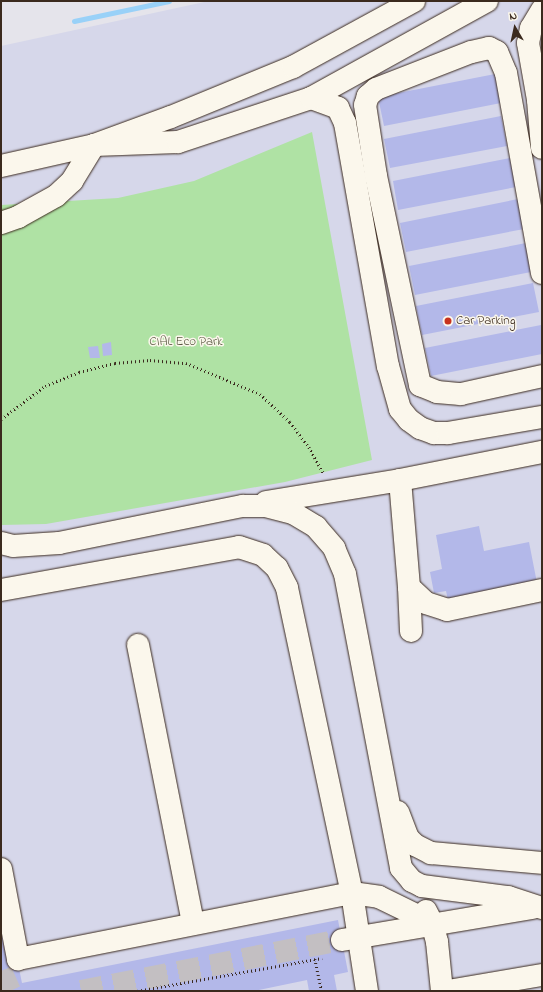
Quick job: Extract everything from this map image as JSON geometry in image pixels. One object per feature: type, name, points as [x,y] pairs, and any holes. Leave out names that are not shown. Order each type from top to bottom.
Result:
[{"type":"street","points":[[1,166],[94,145],[171,117],[292,67],[414,1]]},
{"type":"street","points":[[94,145],[178,142],[312,98],[487,1]]},
{"type":"street","points":[[542,10],[531,28],[528,43],[541,103],[542,148]]},
{"type":"street","points":[[420,385],[388,239],[365,105],[368,96],[383,86],[471,52],[489,48],[497,52],[506,74],[542,273]]},
{"type":"street","points":[[506,74],[534,76]]},
{"type":"street","points":[[312,98],[331,104],[343,115],[388,366],[400,408],[409,420],[420,428],[434,433],[448,433],[542,417]]},
{"type":"street","points":[[1,223],[18,217],[56,196],[72,181],[94,145]]},
{"type":"street","points":[[366,243],[388,239]]},
{"type":"street","points":[[388,366],[420,385],[437,392],[460,394],[542,376]]},
{"type":"street","points":[[1,543],[13,546],[59,543],[243,506],[400,480],[542,452]]},
{"type":"street","points":[[400,480],[409,587],[411,631]]},
{"type":"street","points":[[243,506],[266,506],[293,513],[316,527],[334,548],[345,574],[397,856],[432,923],[442,991]]},
{"type":"street","points":[[1,590],[239,547],[263,555],[277,568],[287,588],[352,893],[350,939],[367,991]]},
{"type":"street","points":[[409,587],[432,607],[447,610],[542,590]]},
{"type":"street","points":[[138,645],[193,924]]},
{"type":"street","points":[[381,764],[404,828],[412,842],[431,853],[542,863]]},
{"type":"street","points":[[1,869],[10,960],[352,893],[379,897],[432,923]]},
{"type":"street","points":[[408,877],[422,886],[508,898],[539,908]]},
{"type":"street","points":[[350,939],[432,923],[539,908]]},
{"type":"street","points":[[448,991],[542,975]]},
{"type":"path","points":[[1,419],[14,407],[45,386],[79,372],[116,363],[150,360],[186,363],[260,394],[290,422],[309,447],[334,491]]},
{"type":"path","points":[[136,991],[322,958]]},
{"type":"path","points":[[315,959],[322,991]]},
{"type":"shaded area","points":[[209,1],[542,1],[542,991],[1,991],[1,46]]},
{"type":"green space","name":"CIAL Eco Park","points":[[312,132],[372,460],[285,482],[46,524],[1,525],[1,205],[118,198],[194,181]]},
{"type":"building","points":[[495,74],[501,103],[384,126],[378,97]]},
{"type":"building","points":[[501,116],[507,146],[390,168],[384,139]]},
{"type":"building","points":[[510,158],[516,187],[398,210],[393,181]]},
{"type":"building","points":[[518,199],[524,229],[406,252],[400,223]]},
{"type":"building","points":[[526,243],[531,272],[415,295],[409,266]]},
{"type":"building","points":[[533,283],[539,312],[422,335],[416,306]]},
{"type":"building","points":[[541,325],[542,354],[431,376],[425,348]]},
{"type":"building","points":[[111,342],[112,355],[103,356],[102,344]]},
{"type":"building","points":[[98,346],[100,358],[90,358],[88,347]]},
{"type":"building","points":[[479,526],[484,551],[529,542],[537,583],[448,600],[446,591],[434,593],[430,572],[442,569],[436,535]]},
{"type":"building","points":[[1,881],[22,983],[338,920],[348,972],[334,975],[337,991],[309,991],[307,980],[254,991],[1,991]]},
{"type":"waterway","points":[[74,21],[169,1]]},
{"type":"tunnel","points":[[81,991],[342,940]]},
{"type":"tunnel","points":[[1,971],[10,991]]},
{"type":"place","name":"Car Parking","points":[[448,321]]}]
